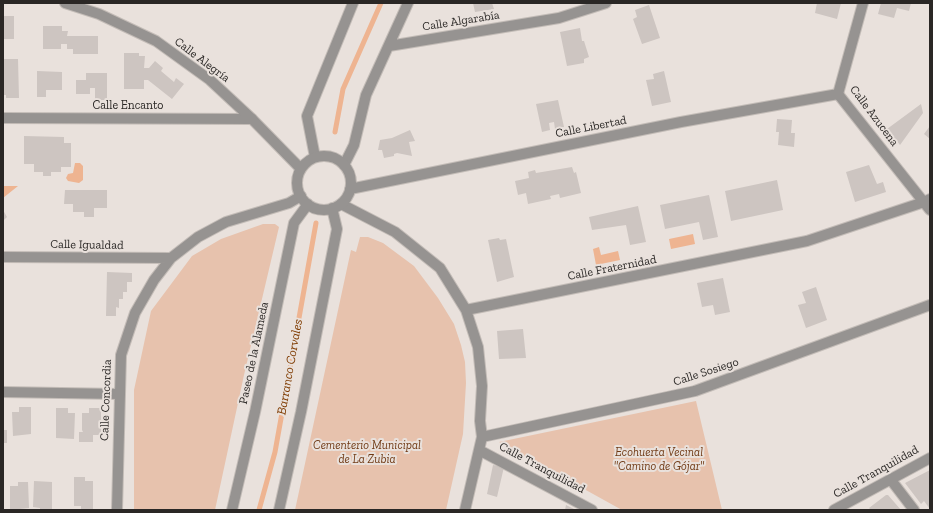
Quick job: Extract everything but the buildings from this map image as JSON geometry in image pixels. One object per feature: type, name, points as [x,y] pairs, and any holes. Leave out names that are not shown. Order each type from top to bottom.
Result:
[{"type":"street","name":"Calle Alegría","points":[[66,3],[99,14],[156,41],[210,80],[252,119],[300,169]]},
{"type":"street","points":[[315,157],[307,116],[353,3]]},
{"type":"street","points":[[344,165],[354,145],[366,95],[408,3]]},
{"type":"street","name":"Calle Algarabía","points":[[389,46],[559,18],[606,3]]},
{"type":"street","name":"Calle Azucena","points":[[863,3],[838,94],[928,204]]},
{"type":"street","name":"Calle Libertad","points":[[350,188],[681,122],[838,94]]},
{"type":"street","name":"Calle Encanto","points":[[3,118],[252,119]]},
{"type":"street","points":[[336,206],[347,197],[350,188],[350,176],[344,165],[331,157],[315,157],[300,169],[297,183],[301,196],[308,204],[315,208],[336,206],[395,232],[440,268],[466,310],[478,347],[482,386],[480,421],[482,437],[465,510]]},
{"type":"street","name":"Calle Concordia","points":[[117,510],[118,394],[120,355],[135,313],[154,280],[171,258],[198,237],[226,222],[288,203],[301,196]]},
{"type":"street","name":"Paseo de la Alameda","points":[[232,510],[255,412],[294,223],[308,204]]},
{"type":"street","name":"Calle Fraternidad","points":[[466,310],[807,241],[928,204]]},
{"type":"street","points":[[279,510],[302,412],[337,229],[336,206]]},
{"type":"street","name":"Calle Igualdad","points":[[3,257],[171,258]]},
{"type":"street","name":"Calle Sosiego","points":[[482,437],[696,391],[930,305]]},
{"type":"street","points":[[3,392],[118,394]]},
{"type":"street","name":"Calle Tranquilidad","points":[[479,450],[592,510]]},
{"type":"street","name":"Calle Tranquilidad","points":[[834,510],[892,480],[930,458]]},
{"type":"street","points":[[892,480],[914,510]]},
{"type":"green space","points":[[263,224],[275,224],[279,227],[244,375],[215,510],[134,510],[134,390],[151,311],[192,256],[221,239]]},
{"type":"green space","name":"Cementerio Municipal de La Zubia","points":[[360,237],[368,237],[383,243],[414,266],[438,298],[454,324],[461,345],[465,362],[466,383],[463,434],[446,510],[295,510],[351,250],[356,252]]},
{"type":"green space","name":"Ecohuerta Vecinal \"Camino de Gójar\"","points":[[696,401],[722,510],[622,510],[499,442]]},
{"type":"shaded area","points":[[75,163],[80,163],[83,166],[83,180],[79,183],[68,181],[66,178],[68,174],[73,173]]},
{"type":"shaded area","points":[[3,186],[18,186],[3,198]]},
{"type":"shaded area","points":[[693,234],[695,244],[671,249],[669,239]]},
{"type":"shaded area","points":[[599,247],[601,255],[618,251],[620,260],[596,265],[593,249]]},
{"type":"waterway","name":"Barranco Corvales","points":[[335,132],[343,89],[381,3]]},
{"type":"waterway","name":"Barranco Corvales","points":[[259,510],[275,452],[316,223]]}]
